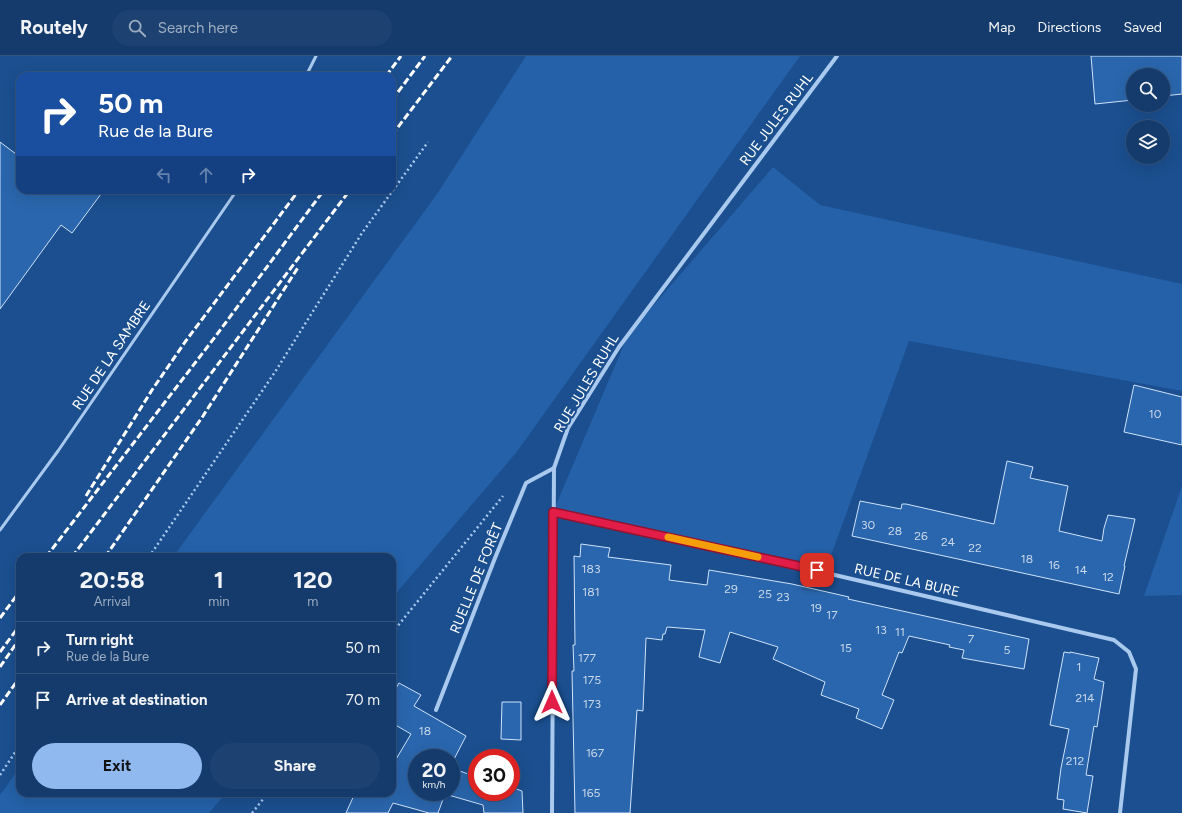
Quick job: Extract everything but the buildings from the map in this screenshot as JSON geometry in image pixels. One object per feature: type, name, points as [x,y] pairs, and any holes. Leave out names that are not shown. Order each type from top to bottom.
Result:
[{"type":"street","name":"RUE JULES RUHL","points":[[552,813],[554,468],[568,428],[618,347],[837,56]]},
{"type":"street","name":"RUELLE DE FORÊT","points":[[436,710],[526,483],[554,468]]},
{"type":"street","name":"RUE DE LA BURE","points":[[553,512],[825,572],[1114,640],[1129,652],[1136,669],[1120,813]]},
{"type":"lane","points":[[308,72],[316,56]]},
{"type":"lane","name":"RUE DE LA SAMBRE","points":[[0,530],[58,451],[235,194]]},
{"type":"path","points":[[396,186],[428,142]]},
{"type":"path","points":[[152,553],[275,372],[362,233],[390,194]]},
{"type":"path","points":[[396,628],[506,492]]},
{"type":"path","points":[[0,775],[16,752]]},
{"type":"path","points":[[252,813],[265,797]]},
{"type":"shaded area","points":[[526,56],[800,56],[516,453],[396,593],[396,553],[176,553],[437,194]]},
{"type":"shaded area","points":[[773,167],[820,205],[1182,284],[1182,391],[909,341],[825,572],[553,512],[628,335]]},
{"type":"shaded area","points":[[1182,486],[1182,595],[1144,596]]},
{"type":"shaded area","points":[[16,773],[16,797],[223,797],[209,813],[0,813],[0,795]]},
{"type":"railway","points":[[389,72],[401,56]]},
{"type":"railway","points":[[396,95],[425,56]]},
{"type":"railway","points":[[396,130],[452,56]]},
{"type":"railway","points":[[86,496],[152,390],[185,342],[296,194]]},
{"type":"railway","points":[[49,553],[215,337],[321,194]]},
{"type":"railway","points":[[75,553],[347,194]]},
{"type":"railway","points":[[108,553],[203,416],[299,266]]},
{"type":"railway","points":[[0,618],[16,596]]},
{"type":"railway","points":[[0,652],[16,630]]},
{"type":"railway","points":[[0,667],[16,644]]},
{"type":"railway","points":[[0,705],[16,683]]},
{"type":"slow traffic","points":[[668,537],[758,557]]},
{"type":"route","points":[[552,702],[553,512],[817,570]]}]
